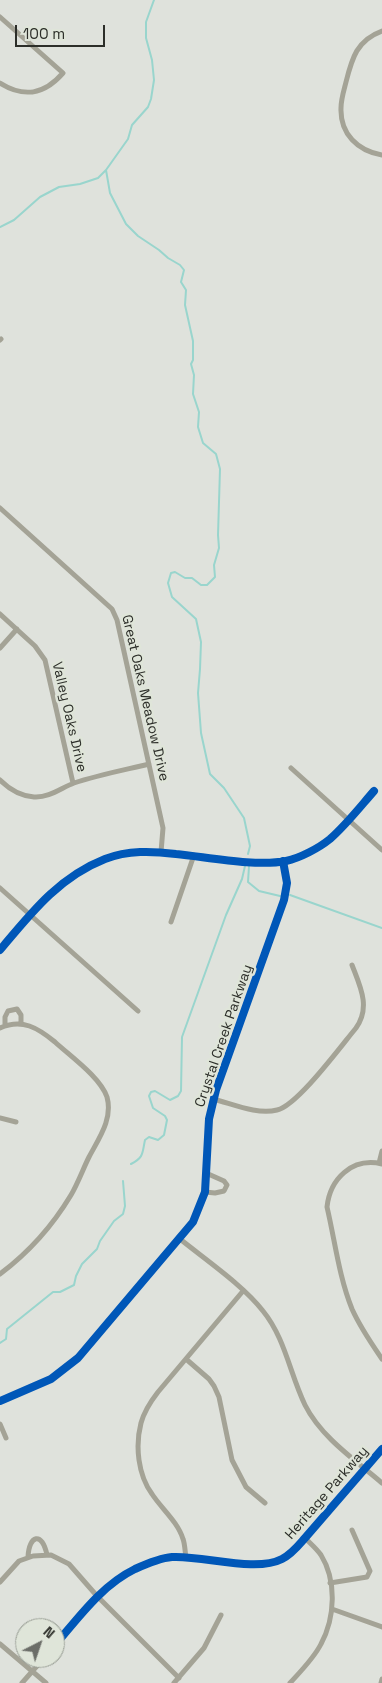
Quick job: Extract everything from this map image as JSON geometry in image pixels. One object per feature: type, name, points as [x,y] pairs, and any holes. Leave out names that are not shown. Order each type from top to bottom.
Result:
[{"type":"street","points":[[0,17],[63,73],[56,81],[40,91],[26,93],[12,90],[0,83]]},
{"type":"street","points":[[382,31],[368,37],[355,53],[340,107],[342,121],[351,140],[359,147],[382,156]]},
{"type":"street","name":"Great Oaks Meadow Drive","points":[[0,508],[112,609],[118,620],[164,828],[161,852]]},
{"type":"street","name":"Valley Oaks Drive","points":[[0,614],[35,646],[44,660],[73,784]]},
{"type":"street","points":[[0,648],[17,629]]},
{"type":"street","points":[[0,780],[7,787],[21,794],[34,797],[46,796],[73,784],[149,764]]},
{"type":"street","points":[[291,768],[382,850]]},
{"type":"street","points":[[0,950],[56,888],[79,871],[106,858],[133,852],[161,852],[268,863],[283,861],[321,845],[348,820],[374,791]]},
{"type":"street","points":[[171,922],[194,855]]},
{"type":"street","name":"Crystal Creek Parkway","points":[[0,1401],[51,1379],[78,1358],[180,1239],[198,1213],[205,1192],[209,1120],[214,1099],[284,900],[287,883],[283,861]]},
{"type":"street","points":[[0,888],[138,1011]]},
{"type":"street","points":[[214,1099],[263,1111],[277,1110],[293,1102],[356,1028],[363,1016],[364,1002],[352,965]]},
{"type":"street","points":[[0,1274],[32,1245],[47,1228],[71,1194],[104,1130],[109,1108],[103,1087],[45,1034],[21,1023],[3,1027],[8,1011],[12,1009],[17,1009],[21,1015],[21,1023]]},
{"type":"street","points":[[0,1118],[16,1122]]},
{"type":"street","points":[[382,1151],[380,1164],[364,1163],[352,1166],[340,1175],[328,1195],[327,1208],[344,1287],[362,1330],[382,1359]]},
{"type":"street","points":[[205,1192],[215,1193],[224,1191],[227,1185],[224,1181],[206,1172]]},
{"type":"street","points":[[180,1239],[263,1310],[275,1329],[305,1405],[314,1420],[325,1433],[382,1483]]},
{"type":"street","points":[[186,1558],[184,1540],[180,1531],[150,1492],[143,1476],[139,1458],[141,1422],[150,1403],[243,1291]]},
{"type":"street","points":[[186,1359],[209,1378],[214,1386],[219,1396],[232,1460],[246,1487],[264,1504]]},
{"type":"street","points":[[0,1424],[6,1438]]},
{"type":"street","name":"Heritage Parkway","points":[[65,1633],[97,1596],[115,1581],[135,1569],[171,1557],[266,1564],[282,1559],[295,1550],[382,1449]]},
{"type":"street","points":[[330,1582],[368,1577],[370,1571],[352,1530]]},
{"type":"street","points":[[290,1683],[321,1644],[327,1630],[332,1609],[327,1566],[320,1553],[305,1538]]},
{"type":"street","points":[[28,1557],[28,1547],[37,1539],[41,1540],[44,1544],[47,1555]]},
{"type":"street","points":[[0,1582],[20,1561],[28,1557],[51,1555],[69,1564],[97,1596],[179,1678]]},
{"type":"street","points":[[332,1609],[382,1627]]},
{"type":"street","points":[[174,1683],[204,1648],[221,1615]]},
{"type":"street","points":[[0,1644],[46,1683]]},
{"type":"street","points":[[22,1683],[35,1668]]},
{"type":"street","points":[[381,1683],[382,1679]]},
{"type":"waterway","points":[[0,227],[14,220],[40,197],[59,187],[80,184],[98,178],[128,139],[132,125],[148,107],[151,99],[154,80],[152,60],[146,38],[146,22],[154,0]]},
{"type":"waterway","points":[[106,170],[110,193],[126,224],[138,236],[180,265],[184,270],[181,282],[186,290],[185,305],[193,341],[193,360],[191,364],[194,375],[193,394],[199,412],[198,427],[203,443],[216,454],[220,469],[219,548],[214,565],[215,577],[207,585],[201,585],[192,578],[185,578],[175,572],[171,573],[168,583],[172,597],[196,619],[201,642],[198,693],[201,733],[210,774],[224,788],[244,818],[250,846],[248,854]]},
{"type":"waterway","points":[[131,1164],[142,1155],[145,1140],[149,1137],[158,1140],[164,1135],[167,1120],[165,1116],[153,1108],[149,1096],[151,1092],[155,1091],[170,1100],[178,1096],[181,1091],[182,1037],[226,915],[242,879],[245,866]]},
{"type":"waterway","points":[[249,866],[248,882],[259,891],[280,896]]},
{"type":"waterway","points":[[290,895],[382,928]]},
{"type":"waterway","points":[[0,1343],[6,1339],[7,1329],[53,1292],[60,1292],[74,1285],[82,1264],[97,1249],[100,1241],[114,1221],[123,1214],[125,1206],[123,1181]]},
{"type":"cycle path","points":[[0,950],[47,897],[74,876],[105,859],[122,854],[149,852],[261,863],[286,861],[297,858],[330,839],[374,791]]},
{"type":"cycle path","points":[[0,1401],[51,1379],[78,1358],[193,1222],[205,1192],[209,1119],[216,1090],[284,900],[287,883],[283,861]]},
{"type":"cycle path","points":[[65,1633],[82,1613],[112,1584],[148,1563],[172,1557],[185,1557],[258,1564],[271,1563],[286,1557],[297,1547],[382,1449]]}]
